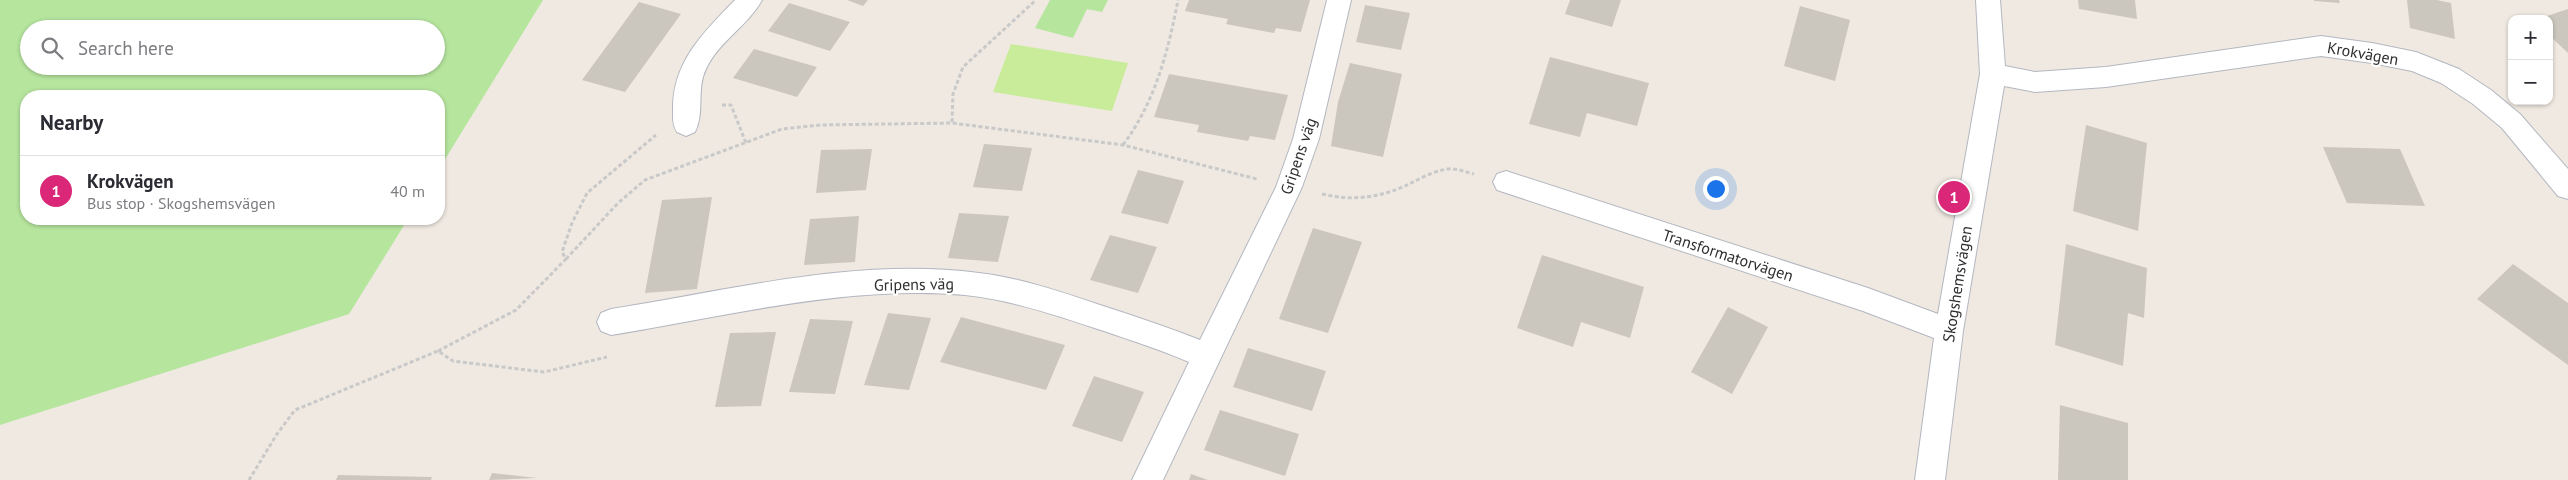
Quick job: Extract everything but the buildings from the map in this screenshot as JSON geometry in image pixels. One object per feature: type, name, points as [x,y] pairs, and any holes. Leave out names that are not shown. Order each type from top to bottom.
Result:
[{"type":"street","points":[[686,125],[689,81],[693,70],[705,51],[750,0]]},
{"type":"street","name":"Gripens väg","points":[[1147,480],[1289,187],[1306,139],[1339,0]]},
{"type":"street","name":"Skogshemsvägen","points":[[1930,480],[1949,331],[1993,74],[1988,0]]},
{"type":"street","name":"Krokvägen","points":[[1993,74],[2035,82],[2106,77],[2321,46],[2372,53],[2416,62],[2450,76],[2482,97],[2511,121],[2568,188]]},
{"type":"street","name":"Transformatorvägen","points":[[1506,182],[1868,300],[1949,331]]},
{"type":"street","name":"Gripens väg","points":[[611,322],[830,288],[920,281],[964,283],[1018,291],[1035,296],[1180,344],[1208,357]]},
{"type":"path","points":[[952,123],[950,102],[956,81],[963,67],[1036,0]]},
{"type":"path","points":[[1123,145],[1136,129],[1170,49],[1178,0]]},
{"type":"path","points":[[737,122],[746,143]]},
{"type":"path","points":[[566,259],[562,252],[572,222],[587,193],[670,123],[686,125]]},
{"type":"path","points":[[249,480],[277,434],[295,410],[438,351],[516,310],[618,203],[645,180],[782,130],[820,125],[952,123],[1123,145],[1340,198],[1369,198],[1408,186],[1436,173],[1454,169],[1506,182]]},
{"type":"path","points":[[438,351],[453,361],[544,372],[607,358],[611,322]]},
{"type":"green space","points":[[0,0],[543,0],[445,159],[445,90],[20,90],[20,225],[404,225],[349,314],[0,425]]},
{"type":"green space","points":[[1050,0],[1108,0],[1102,12],[1087,9],[1073,38],[1035,28]]},
{"type":"green space","points":[[1011,44],[1128,63],[1112,111],[993,92]]},
{"type":"place","name":"Krokvägen","points":[[1954,197]]}]
